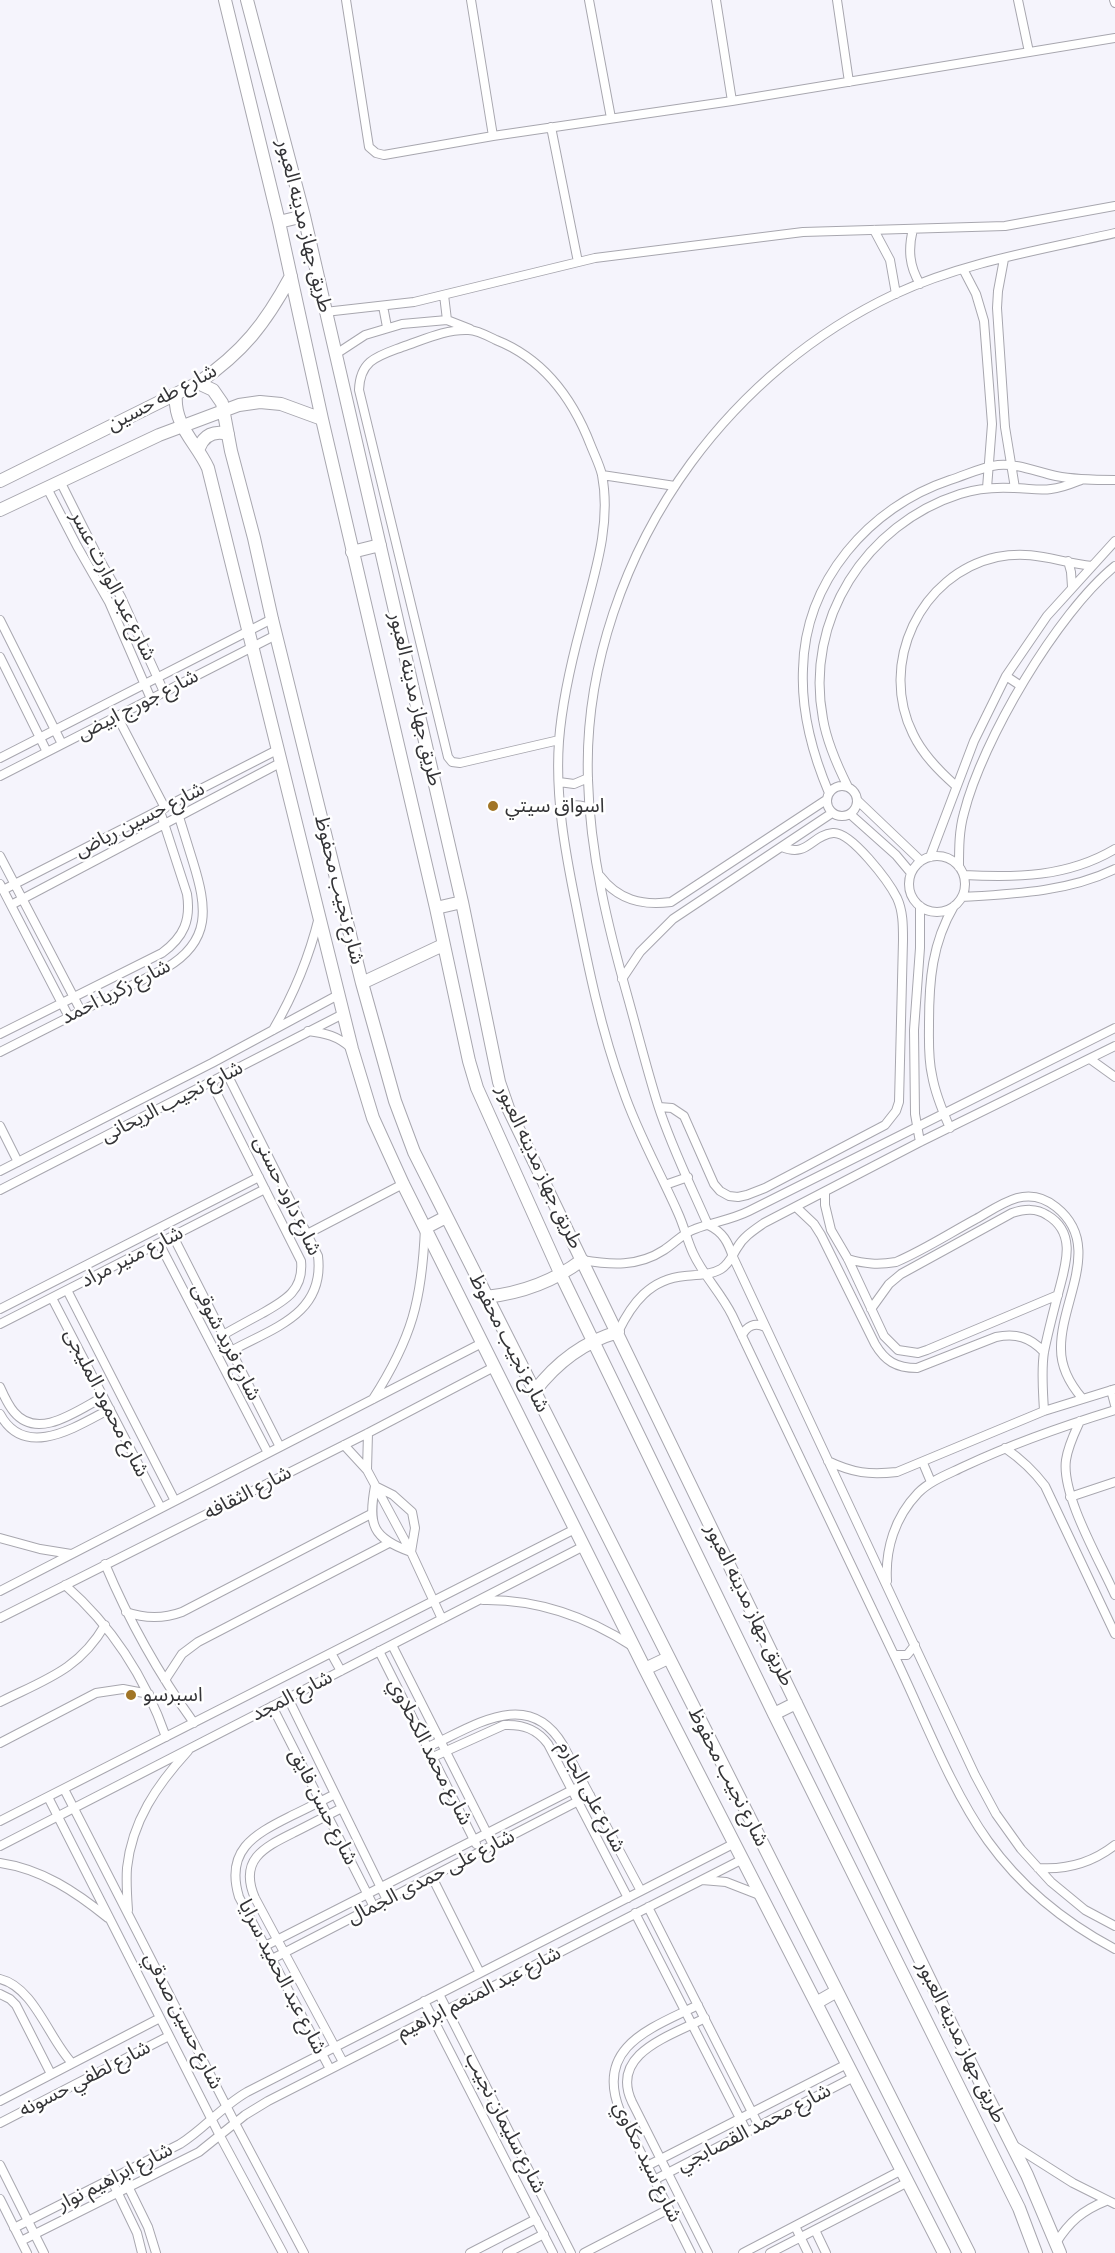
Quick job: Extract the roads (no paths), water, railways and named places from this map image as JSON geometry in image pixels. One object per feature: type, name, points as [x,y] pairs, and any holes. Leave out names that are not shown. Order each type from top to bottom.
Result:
[{"type":"main road","name":"طريق جهاز مدينه العبور","points":[[225,0],[279,222],[352,552],[477,1088],[561,1275],[774,1714],[1019,2208],[1036,2253]]},
{"type":"main road","name":"طريق جهاز مدينه العبور","points":[[247,0],[304,216],[462,902],[499,1082],[508,1108],[958,2038],[1027,2175],[1058,2248]]},
{"type":"main road","points":[[279,222],[304,216]]},
{"type":"main road","name":"شارع طه حسين","points":[[0,481],[198,383],[225,364],[251,338],[273,309],[291,276]]},
{"type":"main road","name":"شارع نجيب محفوظ","points":[[198,383],[213,390],[222,403],[272,620],[362,983],[395,1101],[414,1152],[969,2253]]},
{"type":"main road","name":"شارع نجيب محفوظ","points":[[176,394],[175,406],[181,426],[199,448],[208,468],[338,995],[373,1118],[424,1228],[645,1669],[944,2253]]},
{"type":"main road","name":"شارع طه حسين","points":[[0,510],[159,435],[239,405],[260,402],[281,404],[322,419]]},
{"type":"main road","points":[[199,448],[203,440],[210,435],[219,432],[228,434]]},
{"type":"main road","points":[[352,552],[380,545]]},
{"type":"main road","points":[[436,908],[462,902]]},
{"type":"main road","points":[[362,983],[443,945]]},
{"type":"main road","points":[[424,1228],[446,1217]]},
{"type":"main road","points":[[486,1297],[519,1292],[561,1275],[582,1260]]},
{"type":"main road","points":[[534,1392],[555,1367],[568,1356],[594,1341],[618,1332]]},
{"type":"main road","points":[[645,1669],[668,1658]]},
{"type":"main road","points":[[774,1714],[796,1703]]},
{"type":"main road","points":[[816,2003],[837,1991]]},
{"type":"main road","points":[[940,2047],[958,2038]]},
{"type":"street","points":[[346,0],[369,147],[376,153],[384,154],[732,101],[1115,38]]},
{"type":"street","points":[[471,0],[493,136]]},
{"type":"street","points":[[589,0],[611,118]]},
{"type":"street","points":[[717,0],[732,101]]},
{"type":"street","points":[[837,0],[849,82]]},
{"type":"street","points":[[1018,0],[1029,52]]},
{"type":"street","points":[[551,127],[578,262]]},
{"type":"street","points":[[325,312],[414,302],[595,258],[803,232],[1005,226],[1115,206]]},
{"type":"street","points":[[913,229],[910,257],[915,276],[920,284]]},
{"type":"street","points":[[874,230],[890,260],[896,294]]},
{"type":"street","points":[[1115,233],[963,269],[920,284],[896,294],[833,328],[776,372],[725,422],[675,486],[636,556],[612,617],[595,690],[588,746],[590,809],[597,873],[622,979],[659,1107],[708,1226],[723,1235],[975,1775],[996,1814],[1051,1882],[1085,1910],[1115,1926]]},
{"type":"street","points":[[1004,259],[997,308],[1005,427],[1015,488]]},
{"type":"street","points":[[963,269],[976,294],[984,321],[992,424],[987,488]]},
{"type":"street","points":[[444,295],[447,320]]},
{"type":"street","points":[[383,306],[387,327]]},
{"type":"street","points":[[336,354],[355,340],[387,327],[447,320],[518,350],[545,371],[573,408],[584,428],[602,475],[603,531],[598,562],[574,651],[559,741],[560,811],[572,889],[600,1017],[624,1093],[687,1233],[694,1254],[725,1301],[969,1810],[1005,1863],[1039,1897],[1075,1925],[1115,1949]]},
{"type":"street","points":[[470,329],[432,336],[371,360],[360,380],[362,402],[448,757],[452,762],[459,763],[559,741]]},
{"type":"street","points":[[857,800],[850,814],[843,816],[832,813],[827,805],[828,796],[811,744],[806,719],[802,668],[810,626],[825,586],[836,567],[863,532],[894,506],[917,492],[988,467],[1012,465],[1081,480],[1115,480]]},
{"type":"street","points":[[602,475],[675,486]]},
{"type":"street","points":[[921,861],[857,800],[848,787],[828,742],[820,694],[822,650],[829,621],[851,576],[876,545],[907,519],[943,500],[987,488],[1051,489],[1081,480]]},
{"type":"street","name":"شارع عبد الوارث عسر","points":[[60,481],[121,597],[164,692]]},
{"type":"street","name":"شارع عبد الوارث عسر","points":[[47,488],[109,602],[152,699]]},
{"type":"street","points":[[930,857],[956,786],[986,715],[1006,676],[1065,594],[1115,541]]},
{"type":"street","points":[[956,786],[932,764],[921,749],[905,715],[901,697],[901,670],[906,643],[921,610],[939,589],[961,572],[995,558],[1022,554],[1050,556],[1092,566]]},
{"type":"street","points":[[1068,561],[1072,587]]},
{"type":"street","points":[[950,1128],[934,1088],[930,1061],[929,1001],[934,953],[945,921],[962,897],[965,884],[959,845],[964,812],[989,747],[1040,656],[1078,604],[1115,566]]},
{"type":"street","points":[[1065,594],[1078,604]]},
{"type":"street","points":[[0,620],[4,637],[15,649],[62,744]]},
{"type":"street","name":"شارع جورج ابيض","points":[[0,758],[272,620]]},
{"type":"street","name":"شارع جورج ابيض","points":[[0,776],[276,635]]},
{"type":"street","points":[[15,649],[0,657],[47,752]]},
{"type":"street","points":[[1006,676],[1022,686]]},
{"type":"street","name":"شارع زكريا احمد","points":[[0,1034],[162,953],[182,934],[188,914],[187,894],[165,825],[163,810],[117,716]]},
{"type":"street","name":"شارع حسين رياض","points":[[2,887],[15,885],[277,750]]},
{"type":"street","name":"شارع حسين رياض","points":[[11,905],[280,763]]},
{"type":"street","points":[[559,782],[574,784],[588,778]]},
{"type":"street","points":[[597,873],[611,888],[629,900],[643,903],[671,902],[828,796],[837,787],[848,787]]},
{"type":"street","name":"شارع زكريا احمد","points":[[0,1052],[176,963],[185,954],[196,938],[203,919],[202,893],[175,804]]},
{"type":"street","points":[[560,811],[571,805],[590,809]]},
{"type":"street","points":[[622,979],[640,952],[673,919],[832,813]]},
{"type":"street","points":[[850,814],[896,855],[911,873]]},
{"type":"street","points":[[659,1107],[672,1108],[684,1116],[714,1184],[729,1196],[738,1197],[765,1188],[885,1125],[896,1111],[899,1102],[903,940],[903,919],[897,899],[887,881],[853,842],[841,834],[834,832],[827,834],[804,849],[796,851],[782,847]]},
{"type":"street","points":[[954,906],[947,910],[933,911],[920,906],[911,894],[909,880],[911,873],[921,861],[930,857],[946,857],[962,871],[1014,876],[1054,872],[1078,866],[1115,849]]},
{"type":"street","points":[[0,856],[81,1011]]},
{"type":"street","points":[[962,897],[1079,884],[1115,869]]},
{"type":"street","points":[[2,887],[69,1017]]},
{"type":"street","points":[[920,906],[920,948],[914,1030],[916,1126],[920,1142]]},
{"type":"street","points":[[273,1030],[305,964],[319,917]]},
{"type":"street","name":"شارع نجيب الريحانى","points":[[1,1169],[135,1102],[338,995]]},
{"type":"street","name":"شارع نجيب الريحانى","points":[[0,1190],[343,1014]]},
{"type":"street","points":[[582,1260],[610,1264],[639,1262],[665,1250],[687,1233],[749,1211],[1115,1028]]},
{"type":"street","points":[[308,1031],[337,1037],[352,1049]]},
{"type":"street","points":[[618,1332],[635,1301],[646,1290],[676,1277],[706,1274],[724,1268],[741,1242],[756,1228],[920,1142],[1115,1046]]},
{"type":"street","points":[[1090,1059],[1115,1077]]},
{"type":"street","name":"شارع داود حسنى","points":[[227,1074],[318,1256],[320,1269],[313,1296],[305,1307],[295,1316],[231,1351]]},
{"type":"street","name":"شارع داود حسنى","points":[[211,1082],[301,1261],[301,1278],[297,1287],[285,1301],[223,1335]]},
{"type":"street","points":[[135,1102],[142,1117]]},
{"type":"street","points":[[0,1126],[18,1162]]},
{"type":"street","name":"شارع منير مراد","points":[[0,1309],[259,1177]]},
{"type":"street","points":[[665,1185],[688,1177]]},
{"type":"street","points":[[307,1234],[403,1184]]},
{"type":"street","name":"شارع منير مراد","points":[[0,1324],[265,1189]]},
{"type":"street","points":[[825,1192],[827,1217],[831,1230],[848,1259],[884,1336],[890,1344],[908,1353],[918,1353],[1058,1295]]},
{"type":"street","points":[[848,1259],[864,1264],[880,1265],[896,1262],[1009,1201],[1030,1196],[1051,1203],[1068,1220],[1078,1242],[1078,1262],[1061,1348],[1066,1375],[1082,1398]]},
{"type":"street","points":[[796,1207],[814,1224],[821,1235],[875,1344],[882,1355],[892,1363],[904,1368],[917,1368],[996,1337],[1010,1335],[1024,1337],[1044,1352]]},
{"type":"street","points":[[871,1309],[888,1284],[900,1274],[1003,1217],[1022,1210],[1041,1212],[1051,1217],[1065,1235],[1068,1258],[1044,1352],[1042,1373],[1044,1411]]},
{"type":"street","points":[[285,1230],[301,1221]]},
{"type":"street","points":[[373,1399],[393,1368],[408,1334],[418,1298],[423,1262],[424,1228]]},
{"type":"street","name":"شارع فريد شوقى","points":[[173,1236],[280,1447]]},
{"type":"street","name":"شارع فريد شوقى","points":[[159,1243],[268,1453]]},
{"type":"street","name":"شارع محمود المليجى","points":[[67,1290],[175,1501]]},
{"type":"street","name":"شارع محمود المليجى","points":[[52,1298],[160,1508]]},
{"type":"street","points":[[742,1336],[751,1326],[758,1324],[765,1327]]},
{"type":"street","name":"شارع الثقافه","points":[[0,1591],[482,1343]]},
{"type":"street","name":"شارع الثقافه","points":[[0,1618],[494,1367]]},
{"type":"street","points":[[0,1388],[15,1414],[25,1421],[37,1424],[49,1424],[103,1397]]},
{"type":"street","points":[[828,1460],[848,1471],[872,1474],[897,1472],[1044,1411],[1082,1398],[1113,1389],[1115,1405]]},
{"type":"street","points":[[0,1414],[11,1428],[36,1438],[62,1433],[110,1409]]},
{"type":"street","points":[[887,1587],[888,1553],[892,1537],[907,1506],[931,1482],[1005,1448],[1115,1410]]},
{"type":"street","points":[[1080,1421],[1070,1442],[1066,1461],[1066,1481],[1070,1497],[1115,1595]]},
{"type":"street","points":[[368,1433],[368,1470]]},
{"type":"street","points":[[344,1445],[368,1470],[411,1552],[442,1619]]},
{"type":"street","points":[[1005,1448],[1021,1458],[1045,1486],[1115,1634]]},
{"type":"street","points":[[923,1463],[931,1482]]},
{"type":"street","points":[[1070,1497],[1115,1482]]},
{"type":"street","points":[[375,1486],[371,1514],[373,1526],[379,1536],[389,1543],[411,1552]]},
{"type":"street","points":[[375,1486],[402,1502],[412,1512],[415,1528],[411,1552]]},
{"type":"street","points":[[126,1612],[137,1616],[160,1617],[182,1612],[371,1514]]},
{"type":"street","name":"شارع المجد","points":[[0,1821],[575,1529]]},
{"type":"street","points":[[0,1538],[40,1549],[72,1554]]},
{"type":"street","points":[[165,1680],[182,1654],[198,1642],[389,1543]]},
{"type":"street","name":"شارع المجد","points":[[0,1846],[584,1546]]},
{"type":"street","points":[[105,1564],[126,1612],[165,1680],[194,1723]]},
{"type":"street","points":[[65,1585],[83,1600],[126,1654],[149,1694],[166,1737]]},
{"type":"street","points":[[480,1600],[503,1600],[550,1607],[594,1624],[635,1648]]},
{"type":"street","points":[[0,1702],[69,1668],[89,1649],[105,1625]]},
{"type":"street","name":"شارع محمد الكحلاوي","points":[[392,1645],[493,1845]]},
{"type":"street","points":[[894,1655],[907,1655],[915,1645]]},
{"type":"street","name":"شارع محمد الكحلاوي","points":[[379,1651],[480,1852]]},
{"type":"street","points":[[331,1653],[340,1671]]},
{"type":"street","points":[[0,1743],[96,1693],[123,1689],[149,1694]]},
{"type":"street","name":"شارع حسن فايق","points":[[288,1698],[387,1900]]},
{"type":"street","name":"شارع حسن فايق","points":[[272,1706],[374,1907]]},
{"type":"street","name":"شارع على الجارم","points":[[428,1747],[494,1717],[507,1714],[519,1714],[543,1722],[558,1736],[641,1891]]},
{"type":"street","points":[[536,1731],[543,1722]]},
{"type":"street","name":"شارع على الجارم","points":[[433,1757],[504,1725],[515,1724],[536,1731],[549,1744],[628,1898]]},
{"type":"street","points":[[128,1914],[127,1871],[140,1820],[161,1782],[191,1748]]},
{"type":"street","name":"شارع على حمدى الجمال","points":[[266,1946],[584,1784]]},
{"type":"street","name":"شارع حسين صدقي","points":[[64,1789],[304,2253]]},
{"type":"street","name":"شارع عبد الحميد سرايا","points":[[330,2069],[239,1896],[236,1886],[237,1863],[248,1843],[256,1835],[335,1794]]},
{"type":"street","name":"شارع على حمدى الجمال","points":[[272,1959],[590,1795]]},
{"type":"street","name":"شارع حسين صدقي","points":[[48,1797],[282,2253]]},
{"type":"street","name":"شارع عبد الحميد سرايا","points":[[342,1808],[263,1849],[251,1867],[250,1888],[343,2062]]},
{"type":"street","name":"شارع عبد المنعم ابراهيم","points":[[211,2118],[246,2092],[735,1844]]},
{"type":"street","points":[[1038,1868],[1051,1869],[1078,1865],[1102,1855],[1115,1845]]},
{"type":"street","name":"شارع عبد المنعم ابراهيم","points":[[220,2136],[262,2104],[743,1859]]},
{"type":"street","points":[[0,1863],[23,1868],[57,1882],[87,1901],[111,1921]]},
{"type":"street","points":[[432,1877],[480,1973]]},
{"type":"street","points":[[702,1880],[726,1882],[762,1896]]},
{"type":"street","points":[[648,1907],[759,2126]]},
{"type":"street","points":[[635,1913],[747,2132]]},
{"type":"street","points":[[0,1979],[14,1984],[26,1995],[59,2048],[72,2063]]},
{"type":"street","points":[[0,1994],[16,2005],[51,2074]]},
{"type":"street","name":"شارع سليمان نجيب","points":[[439,1994],[571,2253]]},
{"type":"street","name":"شارع سليمان نجيب","points":[[424,2001],[553,2253]]},
{"type":"street","name":"شارع سيد مكاوي","points":[[690,2251],[615,2098],[614,2072],[625,2048],[634,2038],[698,2005]]},
{"type":"street","name":"شارع لطفي حسونه","points":[[0,2101],[160,2018]]},
{"type":"street","name":"شارع سيد مكاوي","points":[[705,2018],[641,2052],[628,2069],[627,2086],[708,2253]]},
{"type":"street","name":"شارع لطفي حسونه","points":[[0,2122],[169,2036]]},
{"type":"street","name":"شارع محمد القصابجي","points":[[647,2166],[847,2064]]},
{"type":"street","name":"شارع محمد القصابجي","points":[[654,2180],[854,2077]]},
{"type":"street","name":"شارع ابراهيم نوار","points":[[15,2228],[188,2139],[211,2118]]},
{"type":"street","name":"شارع ابراهيم نوار","points":[[21,2241],[200,2152],[220,2136]]},
{"type":"street","points":[[1010,2143],[1041,2164],[1111,2203]]},
{"type":"street","points":[[0,2165],[44,2253]]},
{"type":"street","points":[[743,2253],[902,2170]]},
{"type":"street","points":[[122,2174],[151,2234],[156,2253]]},
{"type":"street","points":[[111,2179],[137,2233],[142,2253]]},
{"type":"street","points":[[770,2253],[908,2182]]},
{"type":"street","points":[[0,2199],[27,2253]]},
{"type":"street","points":[[531,2210],[546,2203]]},
{"type":"street","points":[[1058,2248],[1065,2229],[1077,2217],[1090,2207],[1111,2203]]},
{"type":"street","points":[[584,2253],[669,2209]]},
{"type":"street","points":[[470,2253],[536,2219]]},
{"type":"street","points":[[795,2226],[808,2253]]},
{"type":"street","points":[[815,2230],[826,2253]]},
{"type":"street","points":[[507,2253],[544,2234]]},
{"type":"street","points":[[690,2251],[703,2243]]},
{"type":"place","name":"اسواق سيتي","points":[[493,806]]},
{"type":"place","name":"اسبرسو","points":[[131,1695]]}]
